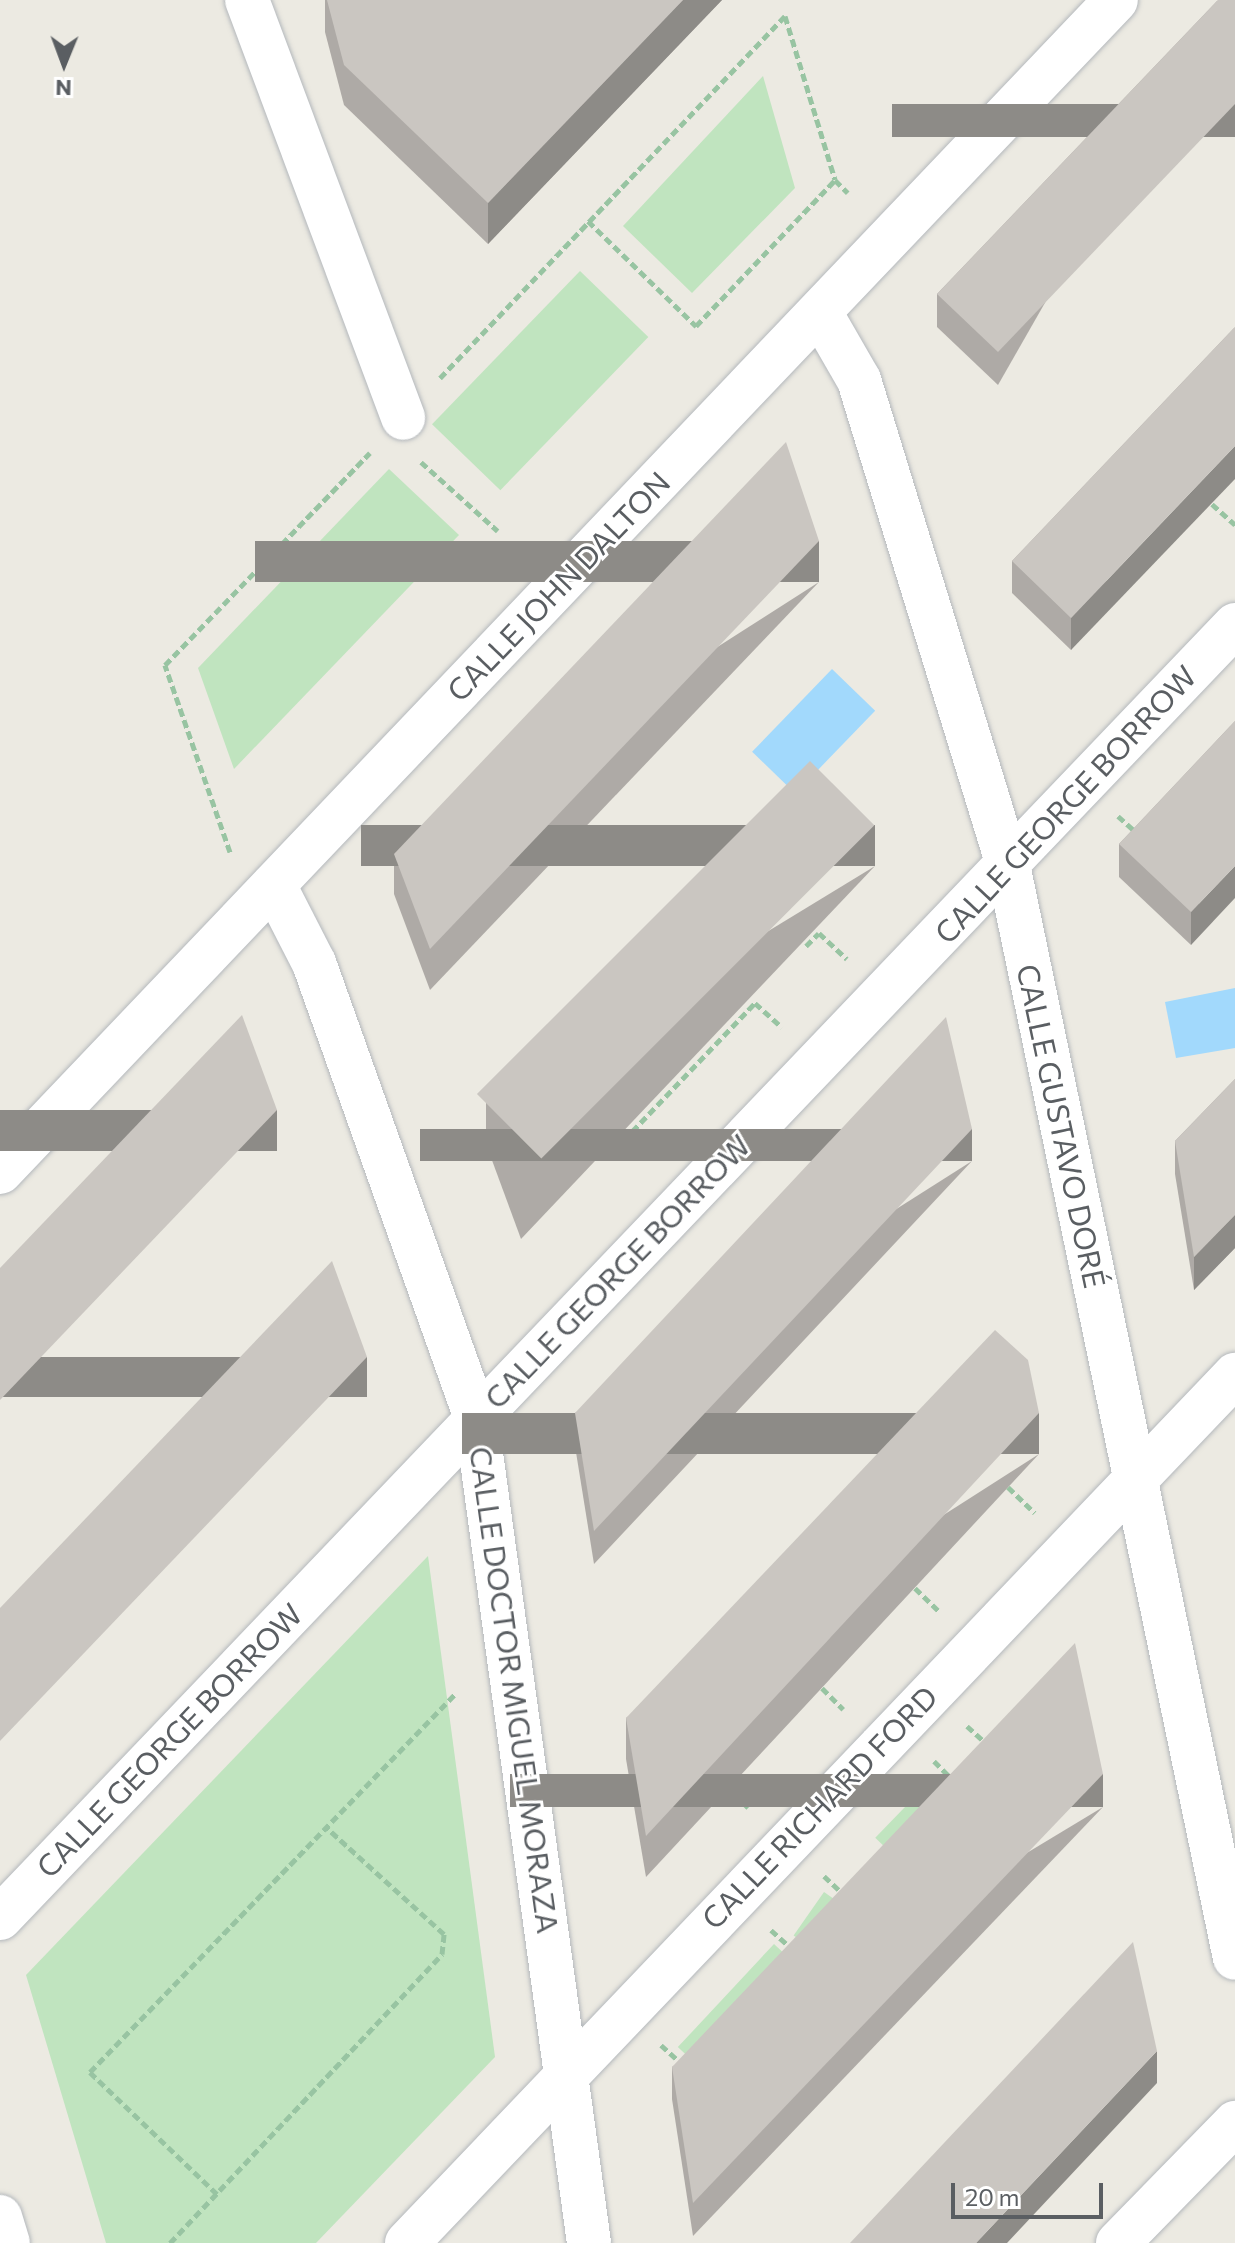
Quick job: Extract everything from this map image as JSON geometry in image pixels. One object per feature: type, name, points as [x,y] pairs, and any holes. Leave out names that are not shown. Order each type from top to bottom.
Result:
[{"type":"street","points":[[247,0],[396,426]]},
{"type":"street","name":"CALLE JOHN DALTON","points":[[0,1172],[821,314],[1116,0]]},
{"type":"street","name":"CALLE GUSTAVO DORÉ","points":[[821,314],[859,380],[1008,865],[1235,1958]]},
{"type":"street","name":"CALLE GEORGE BORROW","points":[[0,1918],[1235,625]]},
{"type":"street","name":"CALLE DOCTOR MIGUEL MORAZA","points":[[274,885],[314,963],[476,1417],[589,2243]]},
{"type":"street","name":"CALLE RICHARD FORD","points":[[407,2243],[1235,1375]]},
{"type":"street","points":[[1118,2243],[1235,2123]]},
{"type":"street","points":[[0,2217],[8,2243]]},
{"type":"path","points":[[230,852],[165,665],[785,16],[835,180],[848,193]]},
{"type":"path","points":[[1087,107],[1117,138]]},
{"type":"path","points":[[588,221],[696,326],[835,180]]},
{"type":"path","points":[[396,426],[498,531]]},
{"type":"path","points":[[1212,504],[1235,525]]},
{"type":"path","points":[[1112,810],[1149,845]]},
{"type":"path","points":[[806,946],[819,933],[847,959]]},
{"type":"path","points":[[624,1140],[755,1003],[782,1027]]},
{"type":"path","points":[[1008,1487],[1035,1513]]},
{"type":"path","points":[[915,1588],[939,1611]]},
{"type":"path","points":[[822,1688],[843,1709]]},
{"type":"path","points":[[217,2194],[90,2072],[457,1692]]},
{"type":"path","points":[[966,1725],[999,1755]]},
{"type":"path","points":[[933,1760],[964,1792]]},
{"type":"path","points":[[728,1788],[748,1807]]},
{"type":"path","points":[[170,2243],[442,1954],[444,1934],[327,1827]]},
{"type":"path","points":[[822,1875],[847,1899]]},
{"type":"path","points":[[771,1929],[796,1953]]},
{"type":"path","points":[[660,2044],[694,2076]]},
{"type":"green space","points":[[763,76],[795,188],[692,293],[623,226]]},
{"type":"green space","points":[[580,271],[648,337],[500,490],[432,424]]},
{"type":"green space","points":[[389,469],[459,535],[234,769],[198,668]]},
{"type":"green space","points":[[428,1556],[495,2057],[316,2243],[106,2243],[26,1975]]},
{"type":"green space","points":[[935,1776],[958,1798],[898,1860],[875,1838]]},
{"type":"green space","points":[[824,1892],[851,1911],[821,1954],[794,1935]]},
{"type":"green space","points":[[774,1944],[798,1967],[702,2070],[678,2047]]},
{"type":"water","points":[[832,669],[875,711],[795,793],[752,752]]},
{"type":"water","points":[[1235,988],[1235,1048],[1176,1058],[1165,1002]]},
{"type":"building","points":[[327,0],[683,0],[488,203],[344,65]]},
{"type":"building","points":[[1218,0],[1235,0],[1235,104],[998,352],[937,294]]},
{"type":"building","points":[[1235,327],[1235,446],[1071,618],[1012,561]]},
{"type":"building","points":[[786,442],[819,541],[430,949],[394,854]]},
{"type":"building","points":[[1235,721],[1235,866],[1191,912],[1119,844]]},
{"type":"building","points":[[810,761],[874,825],[541,1158],[477,1094]]},
{"type":"building","points":[[242,1015],[277,1110],[0,1400],[0,1268]]},
{"type":"building","points":[[946,1017],[972,1129],[594,1531],[575,1413]]},
{"type":"building","points":[[1235,1079],[1235,1215],[1194,1257],[1175,1141]]},
{"type":"building","points":[[332,1261],[367,1357],[0,1741],[0,1608]]},
{"type":"building","points":[[995,1330],[1028,1360],[1039,1413],[646,1836],[626,1718]]},
{"type":"building","points":[[1075,1643],[1103,1774],[693,2203],[672,2067]]},
{"type":"building","points":[[1133,1942],[1157,2051],[976,2243],[850,2243]]}]
